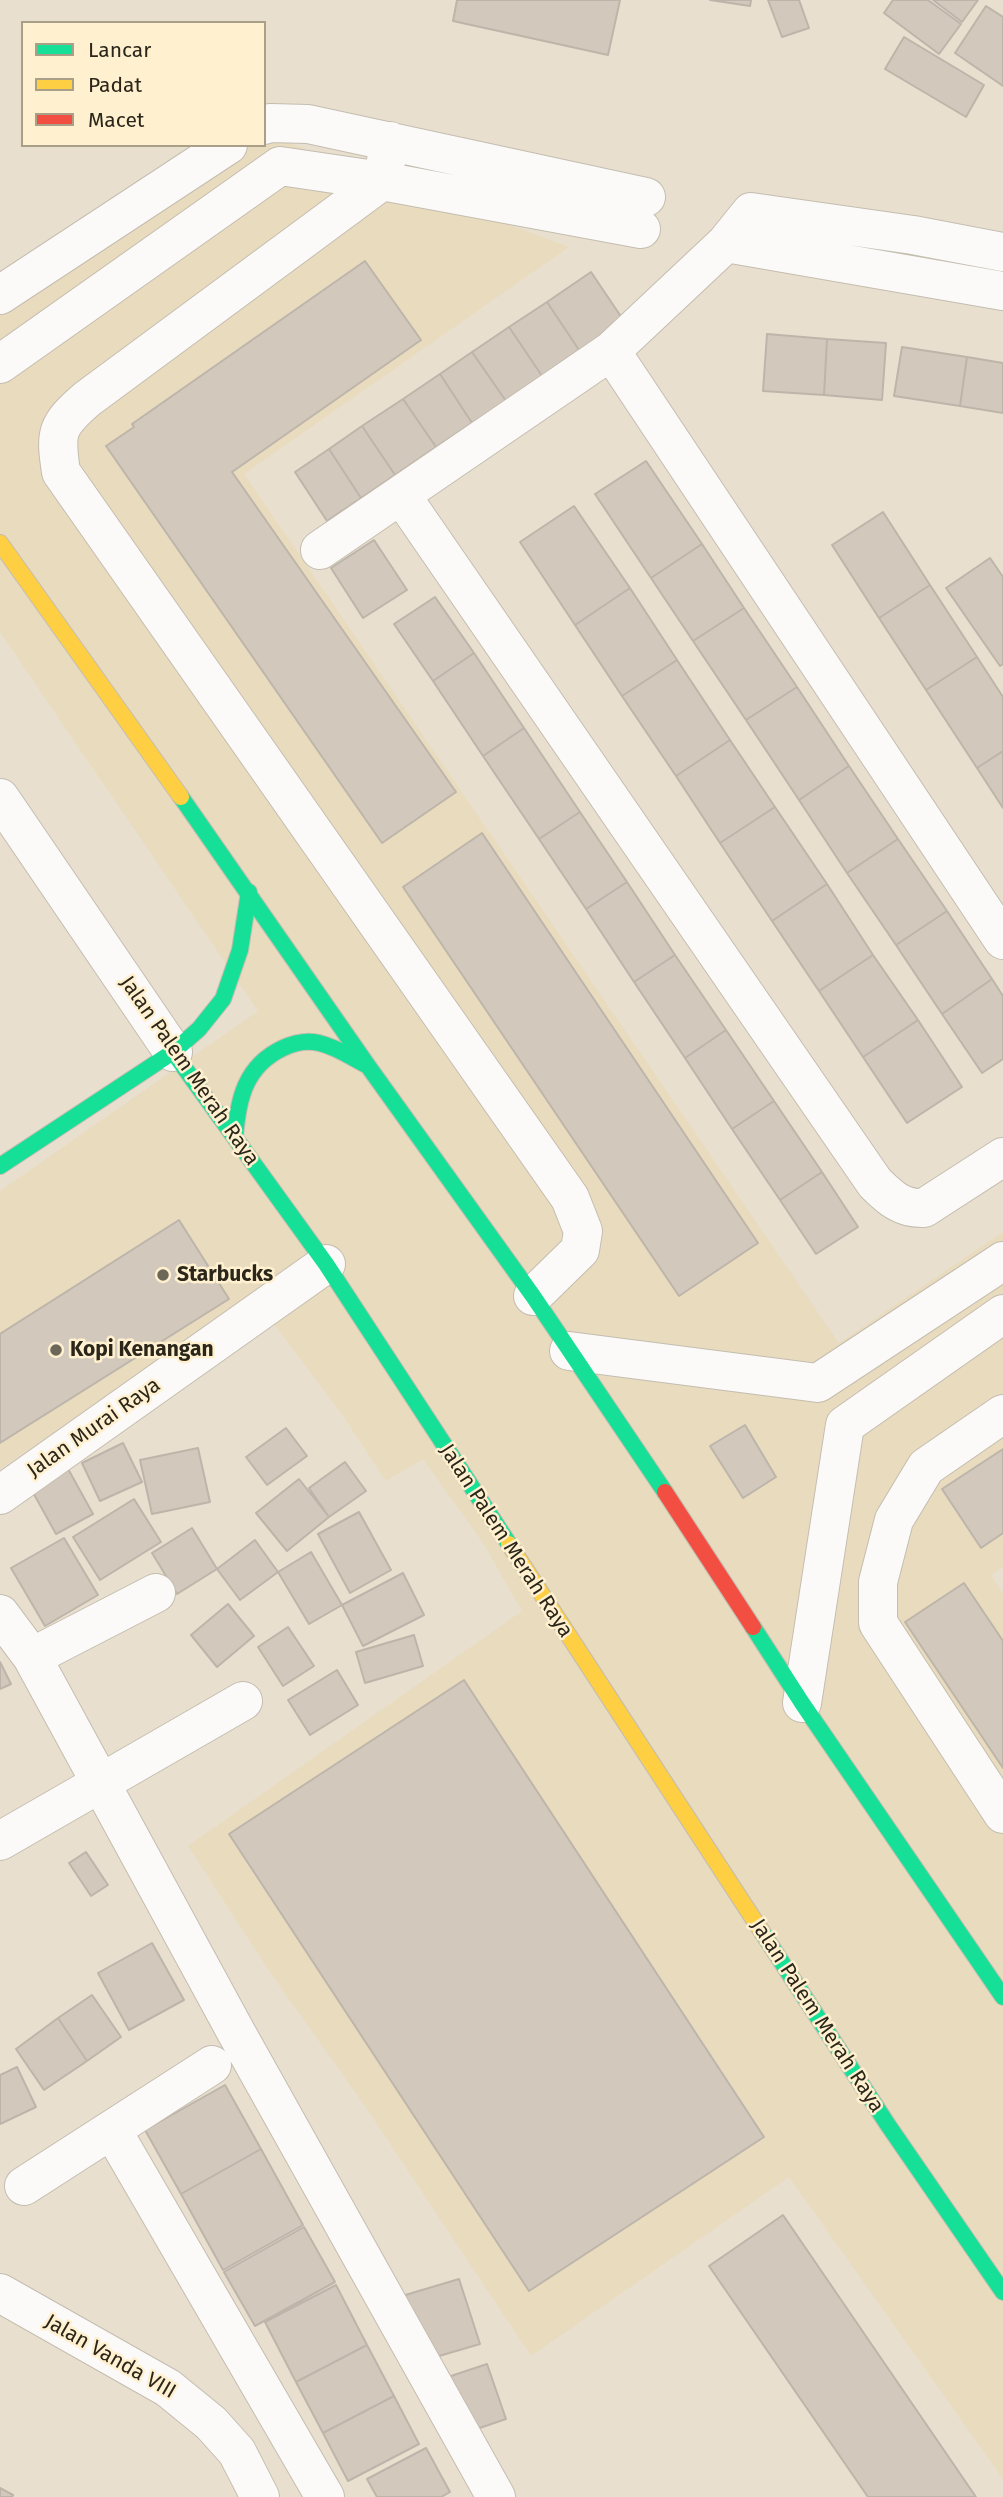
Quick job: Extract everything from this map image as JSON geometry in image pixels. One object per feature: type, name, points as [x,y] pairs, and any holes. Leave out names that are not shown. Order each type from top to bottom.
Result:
[{"type":"street","points":[[0,365],[280,166],[643,213],[390,141],[308,124],[266,124]]},
{"type":"street","points":[[390,141],[382,181],[87,399],[66,417],[56,441],[61,472],[569,1198],[583,1231],[580,1250],[533,1296]]},
{"type":"street","points":[[0,295],[225,147]]},
{"type":"street","points":[[320,550],[611,351],[726,243],[751,212],[913,235],[1003,252]]},
{"type":"street","points":[[903,274],[913,235]]},
{"type":"street","points":[[726,243],[1003,291]]},
{"type":"street","points":[[611,351],[1003,940]]},
{"type":"street","points":[[401,495],[875,1183],[890,1199],[910,1209],[924,1208],[1003,1157]]},
{"type":"street","points":[[0,543],[533,1296],[678,1511],[802,1703],[1003,1997]]},
{"type":"street","points":[[10,583],[30,587]]},
{"type":"street","name":"Jalan Palem Merah Raya","points":[[0,798],[173,1052],[326,1264],[888,2125],[1003,2292]]},
{"type":"street","points":[[0,1166],[173,1052],[199,1029],[223,999],[240,950],[249,892]]},
{"type":"street","points":[[235,1137],[238,1101],[247,1076],[264,1059],[288,1044],[314,1042],[343,1052],[368,1066]]},
{"type":"street","points":[[569,1351],[818,1383],[1003,1261]]},
{"type":"street","name":"Jalan Murai Raya","points":[[0,1495],[326,1264]]},
{"type":"street","points":[[845,1425],[1003,1314]]},
{"type":"street","points":[[802,1703],[845,1425],[818,1383]]},
{"type":"street","points":[[1003,1414],[926,1467],[894,1520],[878,1582],[878,1623],[1003,1814]]},
{"type":"street","points":[[32,1657],[156,1593]]},
{"type":"street","points":[[0,1614],[32,1657],[98,1783],[496,2497]]},
{"type":"street","points":[[0,1841],[243,1701]]},
{"type":"street","points":[[24,2186],[212,2065]]},
{"type":"street","points":[[112,2130],[318,2494]]},
{"type":"street","name":"Jalan Vanda VIII","points":[[0,2293],[169,2388],[211,2423],[237,2452],[260,2497]]},
{"type":"shaded area","points":[[266,135],[569,247],[244,474],[839,1343],[1003,1232],[1003,1566],[991,1575],[1003,1594],[1003,2479],[789,2177],[531,2356],[365,2106],[272,1975],[188,1846],[522,1611],[483,1543],[423,1459],[386,1481],[344,1417],[254,1298],[0,1469],[0,1191],[258,1011],[0,632],[0,281],[191,147],[266,147]]},
{"type":"building","points":[[457,0],[620,0],[608,55],[453,21]]},
{"type":"building","points":[[710,0],[751,0],[750,6]]},
{"type":"building","points":[[768,0],[799,0],[809,28],[782,37]]},
{"type":"building","points":[[893,0],[928,0],[961,24],[939,54],[884,13]]},
{"type":"building","points":[[933,0],[978,0],[962,22]]},
{"type":"building","points":[[986,6],[1003,17],[1003,86],[955,53]]},
{"type":"building","points":[[904,37],[984,85],[966,117],[885,69]]},
{"type":"building","points":[[365,261],[421,340],[232,472],[456,792],[382,843],[106,446],[134,427],[132,424]]},
{"type":"building","points":[[591,272],[624,321],[579,350],[547,302]]},
{"type":"building","points":[[547,302],[579,350],[542,376],[509,327]]},
{"type":"building","points":[[509,327],[542,376],[506,401],[472,352]]},
{"type":"building","points":[[767,334],[827,339],[824,395],[763,391]]},
{"type":"building","points":[[827,339],[886,343],[882,400],[824,395]]},
{"type":"building","points":[[902,347],[967,357],[960,406],[894,396]]},
{"type":"building","points":[[472,352],[506,401],[472,423],[440,374]]},
{"type":"building","points":[[967,357],[1003,363],[1003,413],[960,406]]},
{"type":"building","points":[[440,374],[472,423],[436,447],[403,399]]},
{"type":"building","points":[[403,399],[436,447],[395,475],[362,426]]},
{"type":"building","points":[[362,426],[395,475],[361,498],[329,449]]},
{"type":"building","points":[[329,449],[361,498],[327,521],[295,472]]},
{"type":"building","points":[[646,461],[702,544],[651,578],[595,494]]},
{"type":"building","points":[[574,506],[630,588],[575,625],[520,542]]},
{"type":"building","points":[[883,512],[930,585],[879,618],[832,545]]},
{"type":"building","points":[[374,540],[407,590],[363,618],[331,568]]},
{"type":"building","points":[[702,544],[744,608],[693,641],[651,578]]},
{"type":"building","points":[[990,558],[1003,577],[1003,664],[1000,666],[946,588]]},
{"type":"building","points":[[930,585],[977,657],[926,690],[879,618]]},
{"type":"building","points":[[630,588],[677,660],[622,696],[575,625]]},
{"type":"building","points":[[435,597],[474,653],[433,681],[394,624]]},
{"type":"building","points":[[744,608],[797,687],[746,720],[693,641]]},
{"type":"building","points":[[474,653],[524,728],[483,756],[433,681]]},
{"type":"building","points":[[977,657],[1003,697],[1003,751],[977,768],[926,690]]},
{"type":"building","points":[[677,660],[730,740],[676,776],[622,696]]},
{"type":"building","points":[[797,687],[849,766],[799,800],[746,720]]},
{"type":"building","points":[[524,728],[580,812],[539,839],[483,756]]},
{"type":"building","points":[[730,740],[775,807],[720,843],[676,776]]},
{"type":"building","points":[[1003,751],[1003,808],[977,768]]},
{"type":"building","points":[[849,766],[898,839],[847,873],[799,800]]},
{"type":"building","points":[[775,807],[827,884],[772,921],[720,843]]},
{"type":"building","points":[[580,812],[627,882],[586,909],[539,839]]},
{"type":"building","points":[[482,833],[758,1243],[679,1296],[403,887]]},
{"type":"building","points":[[898,839],[947,911],[896,945],[847,873]]},
{"type":"building","points":[[627,882],[675,955],[634,982],[586,909]]},
{"type":"building","points":[[827,884],[873,955],[819,991],[772,921]]},
{"type":"building","points":[[947,911],[992,979],[942,1014],[896,945]]},
{"type":"building","points":[[675,955],[726,1030],[685,1058],[634,982]]},
{"type":"building","points":[[873,955],[918,1020],[863,1057],[819,991]]},
{"type":"building","points":[[992,979],[1003,996],[1003,1059],[982,1073],[942,1014]]},
{"type":"building","points":[[918,1020],[962,1087],[907,1123],[863,1057]]},
{"type":"building","points":[[726,1030],[774,1101],[732,1129],[685,1058]]},
{"type":"building","points":[[774,1101],[822,1172],[780,1200],[732,1129]]},
{"type":"building","points":[[822,1172],[858,1227],[816,1254],[780,1200]]},
{"type":"building","points":[[179,1220],[229,1299],[0,1443],[0,1334]]},
{"type":"building","points":[[745,1425],[776,1477],[743,1498],[710,1446]]},
{"type":"building","points":[[286,1428],[307,1456],[267,1485],[246,1457]]},
{"type":"building","points":[[123,1443],[142,1482],[100,1501],[82,1463]]},
{"type":"building","points":[[198,1448],[210,1502],[152,1514],[140,1460]]},
{"type":"building","points":[[1003,1449],[1003,1533],[981,1548],[942,1489]]},
{"type":"building","points":[[345,1462],[366,1491],[329,1517],[309,1488]]},
{"type":"building","points":[[67,1467],[93,1514],[56,1534],[30,1487]]},
{"type":"building","points":[[299,1479],[329,1517],[287,1551],[256,1513]]},
{"type":"building","points":[[134,1499],[161,1542],[100,1580],[73,1537]]},
{"type":"building","points":[[359,1512],[391,1570],[350,1593],[318,1534]]},
{"type":"building","points":[[192,1528],[217,1569],[177,1594],[152,1553]]},
{"type":"building","points":[[64,1538],[98,1595],[45,1626],[11,1568]]},
{"type":"building","points":[[255,1540],[278,1572],[240,1600],[217,1569]]},
{"type":"building","points":[[311,1552],[342,1605],[309,1624],[278,1572]]},
{"type":"building","points":[[403,1573],[424,1615],[363,1646],[342,1605]]},
{"type":"building","points":[[964,1583],[1003,1641],[1003,1768],[905,1622]]},
{"type":"building","points":[[228,1604],[254,1636],[217,1667],[191,1635]]},
{"type":"building","points":[[288,1627],[314,1666],[283,1686],[258,1647]]},
{"type":"building","points":[[414,1635],[423,1666],[365,1683],[356,1652]]},
{"type":"building","points":[[0,1662],[11,1684],[0,1689]]},
{"type":"building","points":[[337,1670],[358,1705],[310,1735],[288,1700]]},
{"type":"building","points":[[464,1680],[764,2137],[529,2291],[229,1834]]},
{"type":"building","points":[[86,1852],[108,1885],[91,1896],[69,1863]]},
{"type":"building","points":[[152,1943],[184,2000],[129,2030],[98,1973]]},
{"type":"building","points":[[92,1995],[121,2037],[87,2061],[58,2018]]},
{"type":"building","points":[[58,2018],[87,2061],[44,2090],[16,2049]]},
{"type":"building","points":[[17,2067],[36,2107],[0,2124],[0,2075]]},
{"type":"building","points":[[225,2085],[261,2149],[181,2194],[145,2130]]},
{"type":"building","points":[[261,2149],[303,2225],[223,2270],[181,2194]]},
{"type":"building","points":[[783,2215],[976,2497],[868,2497],[709,2266]]},
{"type":"building","points":[[304,2227],[335,2282],[255,2326],[224,2272]]},
{"type":"building","points":[[459,2279],[480,2344],[422,2361],[402,2296]]},
{"type":"building","points":[[336,2285],[367,2345],[296,2382],[265,2322]]},
{"type":"building","points":[[367,2345],[394,2396],[323,2433],[296,2382]]},
{"type":"building","points":[[487,2364],[506,2419],[465,2433],[445,2378]]},
{"type":"building","points":[[394,2396],[419,2444],[348,2481],[323,2433]]},
{"type":"building","points":[[426,2448],[450,2492],[441,2497],[377,2497],[367,2479]]},
{"type":"building","points":[[0,2488],[13,2495],[12,2497],[0,2497]]},
{"type":"traffic: fast","points":[[181,797],[368,1066],[533,1296],[665,1492]]},
{"type":"traffic: fast","points":[[0,1166],[173,1052],[199,1029],[223,999],[240,950],[249,892]]},
{"type":"traffic: fast","points":[[235,1137],[238,1110],[246,1085],[260,1064],[283,1048],[301,1042],[319,1043],[368,1066]]},
{"type":"traffic: fast","points":[[173,1052],[326,1264],[509,1544]]},
{"type":"traffic: fast","points":[[753,1627],[1003,1997]]},
{"type":"traffic: fast","points":[[762,1932],[888,2125],[1003,2292]]},
{"type":"traffic: slow","points":[[0,543],[181,797]]},
{"type":"traffic: slow","points":[[509,1544],[762,1932]]},
{"type":"traffic: jam","points":[[665,1492],[753,1627]]},
{"type":"place","name":"Starbucks","points":[[163,1275]]},
{"type":"place","name":"Kopi Kenangan","points":[[56,1350]]}]
